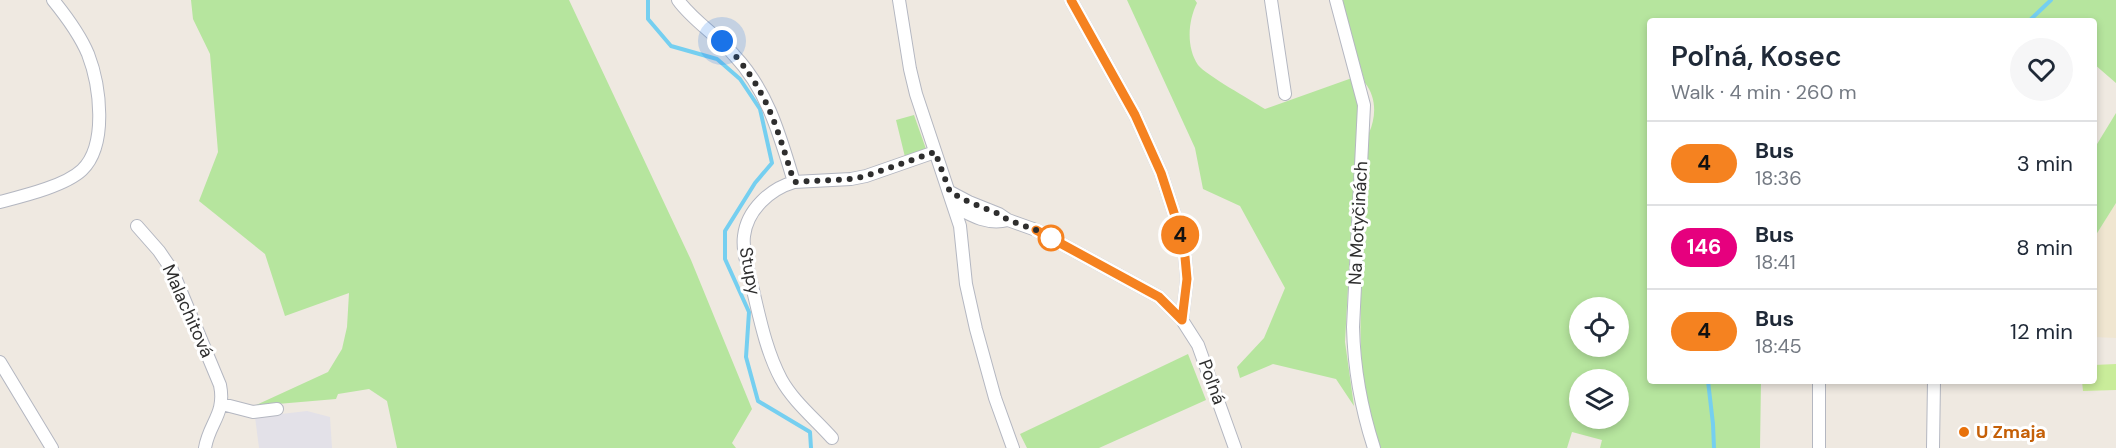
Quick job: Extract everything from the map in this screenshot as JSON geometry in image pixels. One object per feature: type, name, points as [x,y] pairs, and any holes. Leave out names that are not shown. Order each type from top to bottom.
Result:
[{"type":"street","points":[[0,202],[70,178],[87,165],[97,141],[99,111],[92,67],[80,39],[53,0]]},
{"type":"street","points":[[678,0],[735,55],[755,81],[770,109],[794,182],[866,176],[935,152]]},
{"type":"street","points":[[899,0],[912,77],[961,232],[966,284],[976,329],[995,398],[1013,448]]},
{"type":"street","points":[[1071,0],[1135,115],[1161,173],[1177,222],[1185,257],[1187,279],[1182,320]]},
{"type":"street","points":[[1271,0],[1285,94]]},
{"type":"street","name":"Na Motyčinách","points":[[1336,0],[1364,105],[1353,360],[1358,393],[1374,448]]},
{"type":"street","name":"Stupy","points":[[794,182],[775,189],[754,211],[743,238],[744,253],[764,334],[780,377],[787,389],[832,438]]},
{"type":"street","points":[[950,192],[1008,220]]},
{"type":"street","points":[[954,206],[982,220],[998,222],[1008,220]]},
{"type":"street","points":[[961,232],[968,214],[979,206]]},
{"type":"street","points":[[961,232],[982,220]]},
{"type":"street","name":"Poľná","points":[[1008,220],[1036,230],[1159,297],[1182,320],[1198,345],[1234,448]]},
{"type":"street","name":"Malachitová","points":[[137,226],[172,270],[220,385],[222,404]]},
{"type":"street","points":[[0,362],[52,448]]},
{"type":"street","points":[[1819,384],[1819,448]]},
{"type":"street","points":[[1933,448],[1934,384]]},
{"type":"street","points":[[205,448],[222,404],[253,412],[277,409]]},
{"type":"shaded area","points":[[2116,203],[2116,338],[2097,337],[2097,233]]},
{"type":"shaded area","points":[[307,411],[330,417],[332,448],[259,448],[255,417]]},
{"type":"green space","points":[[191,0],[569,0],[691,260],[752,409],[732,443],[736,448],[397,448],[387,401],[369,389],[338,394],[336,399],[254,406],[328,372],[342,349],[347,327],[349,293],[285,316],[265,254],[199,201],[218,152],[210,54],[193,19]]},
{"type":"green space","points":[[1127,0],[1195,0],[1197,3],[1190,26],[1190,42],[1198,65],[1219,81],[1265,109],[1352,78],[1358,104],[1345,342],[1354,406],[1336,379],[1273,364],[1240,378],[1237,367],[1264,338],[1285,288],[1240,206],[1203,189],[1195,148]]},
{"type":"green space","points":[[1342,0],[2116,0],[2116,83],[2097,67],[2097,18],[1647,18],[1647,384],[1761,384],[1760,448],[1600,448],[1602,440],[1572,432],[1567,448],[1381,448],[1367,401],[1361,352],[1361,302],[1369,133],[1374,108],[1372,95],[1365,83]]},
{"type":"green space","points":[[2116,113],[2116,203],[2097,233],[2097,144]]},
{"type":"green space","points":[[914,115],[926,149],[905,157],[896,120]]},
{"type":"green space","points":[[1188,354],[1206,400],[1099,448],[1027,448],[1020,434]]},
{"type":"green space","points":[[2116,364],[2116,390],[2083,391],[2082,384],[2097,384],[2097,365]]},
{"type":"waterway","points":[[648,0],[648,19],[671,46],[717,59],[740,79],[760,109],[772,163],[755,183],[725,231],[725,259],[749,312],[746,357],[758,401],[810,432],[811,448]]},
{"type":"waterway","points":[[2032,18],[2051,0]]},
{"type":"waterway","points":[[1708,384],[1714,448]]},
{"type":"bus line","name":"4","points":[[1036,230],[1159,297],[1182,320],[1187,279],[1185,257],[1177,222],[1161,173],[1135,115],[1071,0]]},
{"type":"place","name":"U Zmaja","points":[[1964,432]]},
{"type":"route","points":[[722,41],[747,69],[764,96],[794,182],[866,176],[935,152],[950,192],[1055,240],[1051,238]]}]
